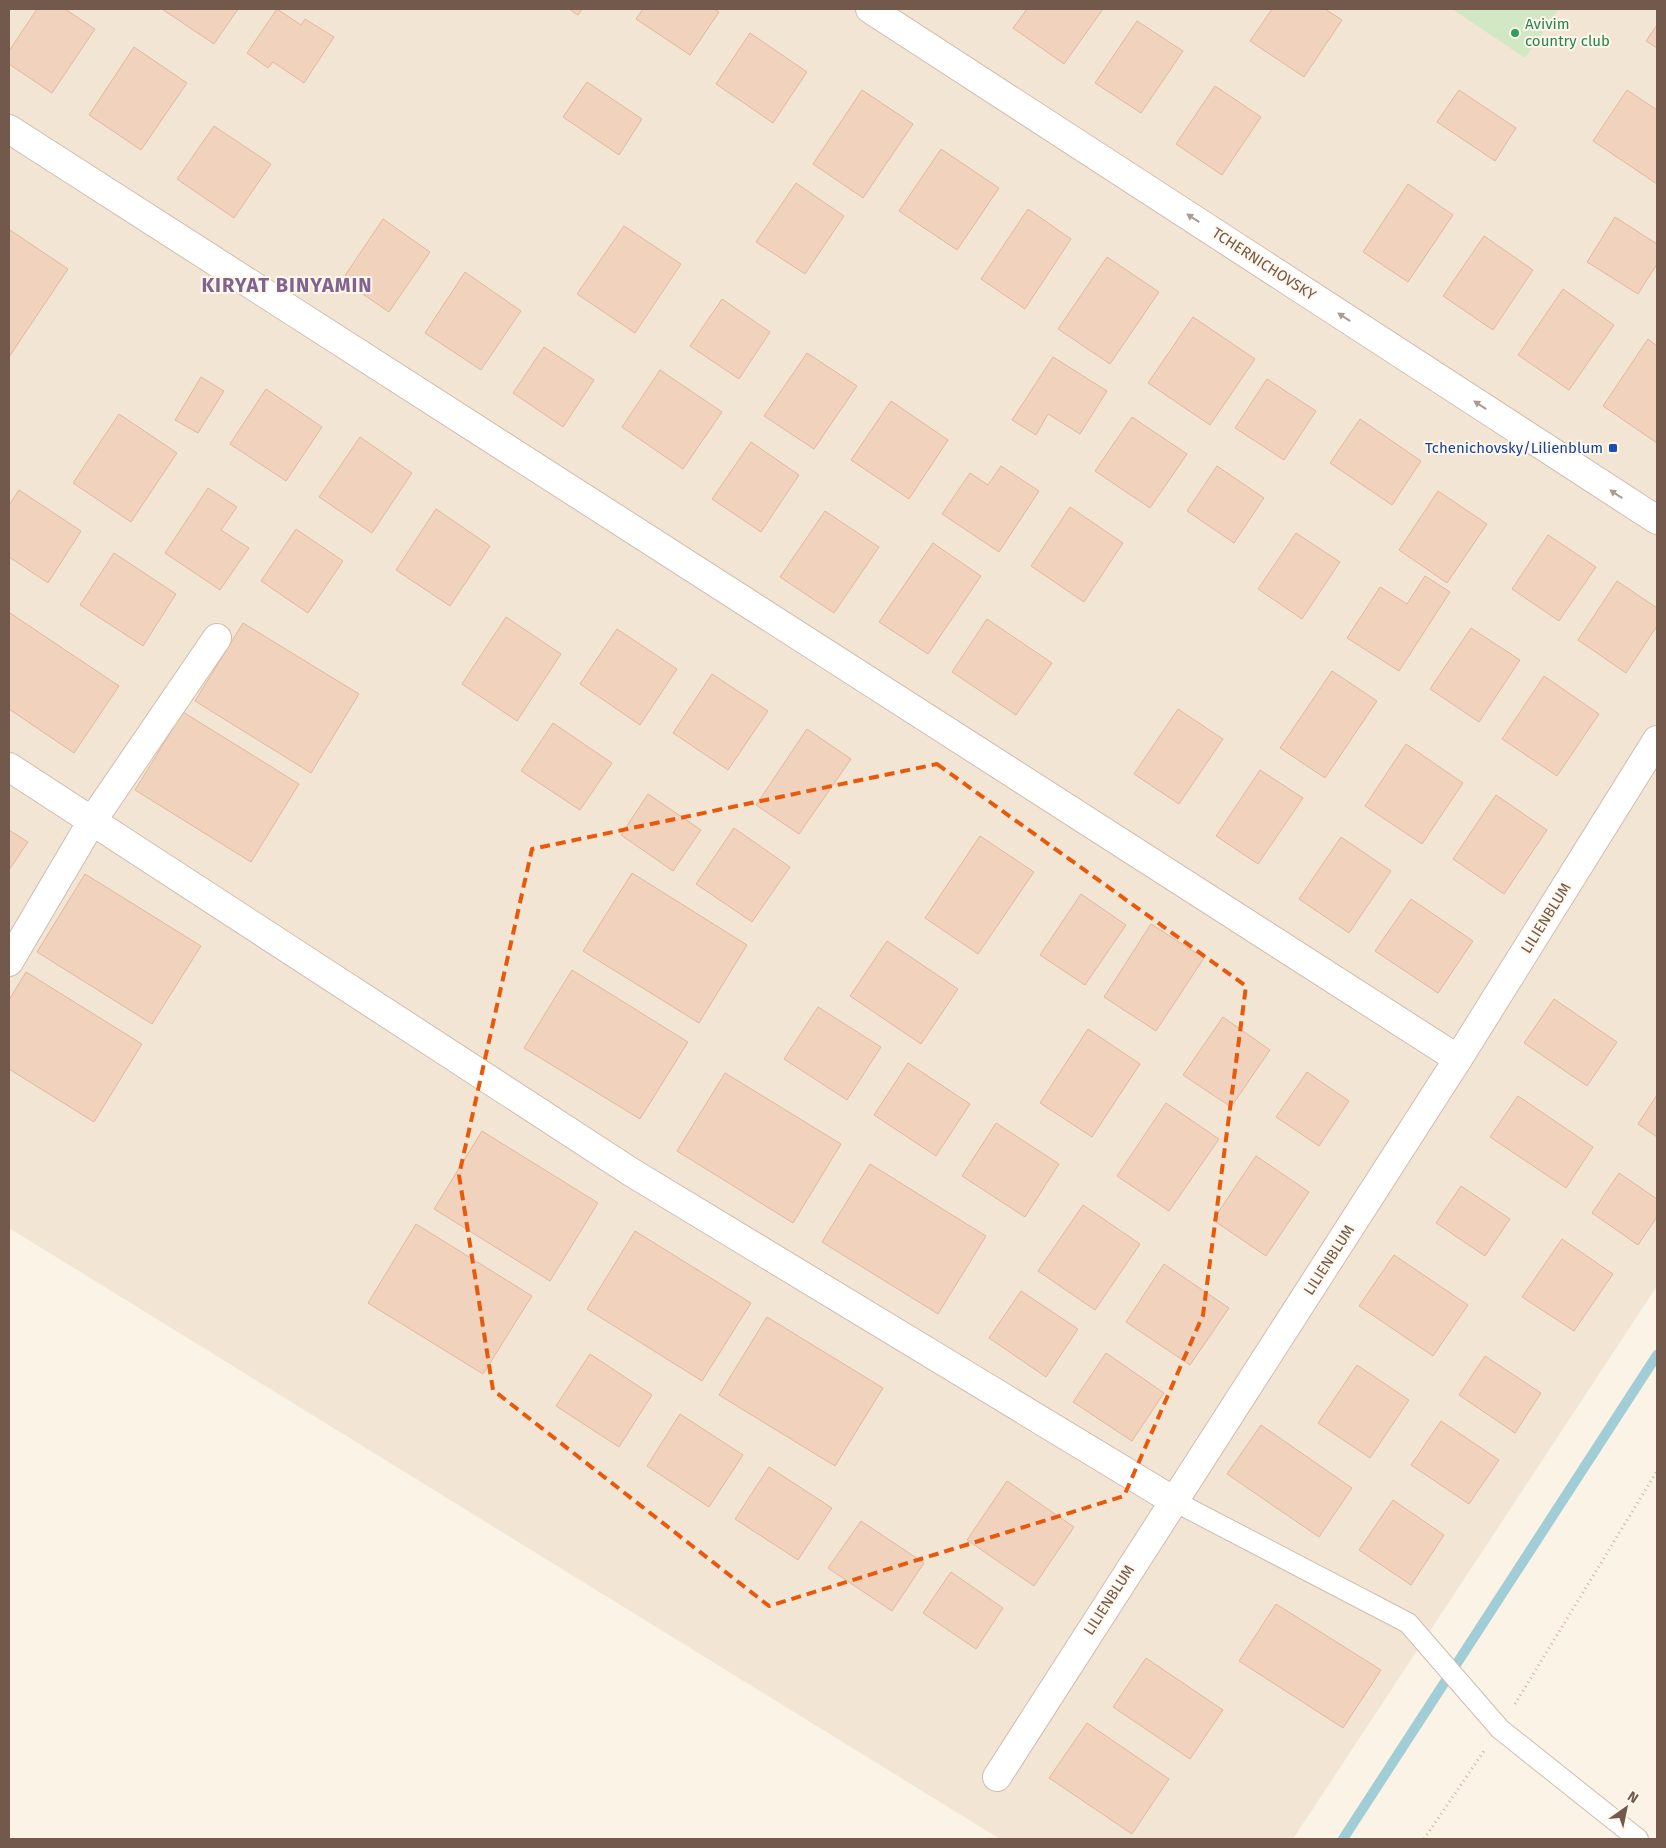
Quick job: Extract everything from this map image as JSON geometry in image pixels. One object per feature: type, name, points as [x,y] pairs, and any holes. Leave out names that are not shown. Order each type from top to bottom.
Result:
[{"type":"street","name":"TCHERNICHOVSKY","points":[[870,9],[1657,520]]},
{"type":"street","points":[[9,129],[1458,1059]]},
{"type":"street","points":[[9,962],[92,821],[218,638]]},
{"type":"street","name":"LILIENBLUM","points":[[997,1776],[1458,1059],[1657,740]]},
{"type":"street","points":[[9,767],[631,1172],[1174,1501]]},
{"type":"lane","points":[[1174,1501],[1408,1623],[1500,1728],[1638,1839]]},
{"type":"path","points":[[1424,1839],[1500,1728],[1657,1471]]},
{"type":"highlighted area","points":[[937,764],[1246,986],[1203,1315],[1124,1496],[769,1606],[493,1390],[459,1175],[532,849]]},
{"type":"shaded area","points":[[9,9],[1657,9],[1657,1286],[1293,1839],[1000,1839],[9,1228]]},
{"type":"green space","name":"Avivim country club","points":[[1452,9],[1559,9],[1525,58]]},
{"type":"building","points":[[37,9],[65,9],[95,29],[52,93],[9,64],[9,51]]},
{"type":"building","points":[[162,9],[238,9],[214,44]]},
{"type":"building","points":[[277,9],[301,25],[305,19],[334,37],[304,83],[273,62],[268,68],[247,53]]},
{"type":"building","points":[[569,9],[582,9],[578,15]]},
{"type":"building","points":[[643,9],[714,9],[719,12],[690,55],[636,19]]},
{"type":"building","points":[[1027,9],[1103,9],[1064,64],[1013,28]]},
{"type":"building","points":[[1272,9],[1325,9],[1342,20],[1304,77],[1250,41]]},
{"type":"building","points":[[1137,21],[1183,51],[1141,113],[1095,83]]},
{"type":"building","points":[[1657,25],[1657,48],[1646,41]]},
{"type":"building","points":[[750,33],[807,72],[773,123],[716,84]]},
{"type":"building","points":[[134,47],[187,83],[141,150],[89,115]]},
{"type":"building","points":[[587,82],[642,119],[619,155],[563,117]]},
{"type":"building","points":[[1215,86],[1261,117],[1222,175],[1176,144]]},
{"type":"building","points":[[862,90],[913,124],[863,198],[813,164]]},
{"type":"building","points":[[1459,90],[1516,128],[1495,161],[1437,122]]},
{"type":"building","points":[[1627,90],[1657,110],[1657,184],[1593,141]]},
{"type":"building","points":[[214,126],[271,164],[234,218],[177,179]]},
{"type":"building","points":[[941,149],[999,188],[957,250],[899,211]]},
{"type":"building","points":[[796,183],[844,216],[805,274],[756,242]]},
{"type":"building","points":[[1408,184],[1453,215],[1408,282],[1363,252]]},
{"type":"building","points":[[1028,209],[1071,239],[1025,309],[981,279]]},
{"type":"building","points":[[1615,217],[1657,244],[1657,264],[1638,294],[1587,262]]},
{"type":"building","points":[[383,219],[430,252],[389,312],[342,280]]},
{"type":"building","points":[[624,226],[681,264],[635,333],[577,294]]},
{"type":"building","points":[[10,230],[68,269],[9,357],[9,233]]},
{"type":"building","points":[[1484,236],[1533,270],[1493,330],[1443,296]]},
{"type":"building","points":[[1107,257],[1159,292],[1110,364],[1058,329]]},
{"type":"building","points":[[465,272],[521,311],[481,370],[425,333]]},
{"type":"building","points":[[1563,289],[1614,325],[1569,390],[1518,355]]},
{"type":"building","points":[[722,299],[770,332],[739,379],[690,346]]},
{"type":"building","points":[[1193,317],[1255,359],[1210,425],[1148,383]]},
{"type":"building","points":[[1648,339],[1657,346],[1657,443],[1603,406]]},
{"type":"building","points":[[544,347],[594,380],[563,427],[513,393]]},
{"type":"building","points":[[807,353],[857,386],[814,449],[764,416]]},
{"type":"building","points":[[1053,357],[1107,391],[1080,434],[1048,414],[1036,435],[1012,420]]},
{"type":"building","points":[[660,370],[722,412],[683,469],[622,427]]},
{"type":"building","points":[[201,377],[224,391],[198,433],[175,420]]},
{"type":"building","points":[[1267,379],[1316,411],[1284,460],[1235,428]]},
{"type":"building","points":[[266,389],[322,427],[286,481],[230,444]]},
{"type":"building","points":[[891,401],[948,440],[909,499],[851,460]]},
{"type":"building","points":[[119,414],[177,453],[131,522],[73,483]]},
{"type":"building","points":[[1132,417],[1187,454],[1150,508],[1095,471]]},
{"type":"building","points":[[1360,419],[1421,461],[1392,505],[1330,463]]},
{"type":"building","points":[[360,437],[412,473],[372,533],[319,497]]},
{"type":"building","points":[[751,442],[799,475],[761,532],[712,499]]},
{"type":"building","points":[[1001,466],[1039,491],[999,552],[942,514],[970,473],[988,485]]},
{"type":"building","points":[[1217,466],[1264,498],[1234,543],[1187,511]]},
{"type":"building","points":[[208,488],[237,507],[221,530],[249,548],[220,590],[165,553]]},
{"type":"building","points":[[19,490],[81,531],[48,583],[9,557],[9,505]]},
{"type":"building","points":[[1438,491],[1487,524],[1447,583],[1399,550]]},
{"type":"building","points":[[1070,507],[1123,543],[1084,602],[1031,566]]},
{"type":"building","points":[[436,509],[490,546],[450,606],[396,570]]},
{"type":"building","points":[[825,511],[879,547],[834,613],[780,577]]},
{"type":"building","points":[[296,529],[343,561],[308,613],[261,581]]},
{"type":"building","points":[[1296,533],[1340,562],[1302,619],[1258,589]]},
{"type":"building","points":[[1548,535],[1596,567],[1559,621],[1512,589]]},
{"type":"building","points":[[933,543],[981,576],[928,654],[879,622]]},
{"type":"building","points":[[114,553],[176,594],[143,646],[80,605]]},
{"type":"building","points":[[1425,576],[1450,592],[1399,671],[1347,638],[1380,587],[1407,604]]},
{"type":"building","points":[[1617,581],[1657,608],[1657,626],[1626,673],[1578,640]]},
{"type":"building","points":[[10,613],[119,686],[74,753],[9,709]]},
{"type":"building","points":[[506,617],[561,654],[517,721],[462,684]]},
{"type":"building","points":[[987,619],[1052,663],[1016,715],[952,672]]},
{"type":"building","points":[[243,623],[359,694],[311,773],[195,701]]},
{"type":"building","points":[[1471,628],[1520,660],[1479,722],[1430,689]]},
{"type":"building","points":[[617,629],[677,669],[640,725],[580,684]]},
{"type":"building","points":[[1332,671],[1377,701],[1325,778],[1280,748]]},
{"type":"building","points":[[712,674],[768,711],[728,770],[673,733]]},
{"type":"building","points":[[1544,676],[1599,714],[1557,776],[1502,739]]},
{"type":"building","points":[[1178,709],[1223,739],[1179,804],[1134,774]]},
{"type":"building","points":[[183,712],[299,784],[251,862],[135,790]]},
{"type":"building","points":[[553,723],[612,763],[580,810],[521,771]]},
{"type":"building","points":[[807,729],[851,759],[799,834],[756,805]]},
{"type":"building","points":[[1406,744],[1463,783],[1422,844],[1365,806]]},
{"type":"building","points":[[1260,770],[1303,798],[1258,864],[1216,836]]},
{"type":"building","points":[[648,794],[701,830],[673,871],[621,835]]},
{"type":"building","points":[[1496,795],[1547,830],[1504,894],[1453,859]]},
{"type":"building","points":[[734,828],[790,867],[752,922],[696,884]]},
{"type":"building","points":[[9,830],[28,842],[9,870]]},
{"type":"building","points":[[980,836],[1034,872],[978,954],[925,918]]},
{"type":"building","points":[[1341,837],[1391,871],[1349,933],[1299,899]]},
{"type":"building","points":[[632,873],[747,945],[699,1023],[583,951]]},
{"type":"building","points":[[85,874],[201,946],[152,1024],[37,952]]},
{"type":"building","points":[[1081,894],[1126,925],[1085,985],[1040,955]]},
{"type":"building","points":[[1411,899],[1473,941],[1438,993],[1375,951]]},
{"type":"building","points":[[1151,924],[1204,958],[1156,1031],[1104,997]]},
{"type":"building","points":[[887,941],[958,989],[921,1044],[850,996]]},
{"type":"building","points":[[572,970],[688,1042],[640,1119],[524,1048]]},
{"type":"building","points":[[26,972],[142,1044],[94,1122],[9,1069],[9,1000]]},
{"type":"building","points":[[1554,999],[1617,1042],[1587,1086],[1524,1043]]},
{"type":"building","points":[[818,1007],[881,1047],[847,1100],[784,1059]]},
{"type":"building","points":[[1223,1017],[1270,1050],[1231,1107],[1183,1075]]},
{"type":"building","points":[[1088,1029],[1140,1064],[1092,1137],[1040,1103]]},
{"type":"building","points":[[908,1063],[970,1104],[936,1156],[874,1115]]},
{"type":"building","points":[[1307,1072],[1349,1101],[1319,1146],[1276,1117]]},
{"type":"building","points":[[725,1073],[841,1144],[793,1223],[677,1151]]},
{"type":"building","points":[[1657,1095],[1657,1137],[1638,1124]]},
{"type":"building","points":[[1518,1096],[1593,1147],[1566,1188],[1490,1137]]},
{"type":"building","points":[[1166,1103],[1219,1139],[1169,1211],[1117,1176]]},
{"type":"building","points":[[996,1123],[1059,1164],[1025,1217],[962,1176]]},
{"type":"building","points":[[482,1131],[598,1203],[550,1281],[434,1209]]},
{"type":"building","points":[[1256,1156],[1309,1192],[1266,1256],[1213,1220]]},
{"type":"building","points":[[870,1164],[986,1236],[938,1314],[822,1242]]},
{"type":"building","points":[[1619,1173],[1657,1199],[1657,1217],[1638,1245],[1592,1213]]},
{"type":"building","points":[[1461,1186],[1510,1219],[1485,1256],[1436,1223]]},
{"type":"building","points":[[1083,1205],[1140,1244],[1095,1310],[1038,1271]]},
{"type":"building","points":[[416,1224],[532,1296],[483,1374],[368,1303]]},
{"type":"building","points":[[635,1231],[751,1303],[702,1381],[587,1309]]},
{"type":"building","points":[[1562,1239],[1613,1274],[1574,1331],[1522,1297]]},
{"type":"building","points":[[1394,1255],[1468,1305],[1433,1356],[1359,1306]]},
{"type":"building","points":[[1164,1264],[1229,1308],[1190,1365],[1126,1322]]},
{"type":"building","points":[[1021,1291],[1078,1329],[1046,1377],[989,1338]]},
{"type":"building","points":[[767,1317],[883,1388],[835,1466],[719,1395]]},
{"type":"building","points":[[1106,1353],[1164,1393],[1132,1441],[1073,1402]]},
{"type":"building","points":[[590,1354],[652,1395],[619,1447],[556,1406]]},
{"type":"building","points":[[1485,1356],[1541,1393],[1515,1433],[1459,1395]]},
{"type":"building","points":[[1357,1365],[1409,1400],[1370,1458],[1318,1423]]},
{"type":"building","points":[[680,1414],[743,1455],[709,1507],[647,1466]]},
{"type":"building","points":[[1441,1421],[1499,1460],[1469,1504],[1411,1465]]},
{"type":"building","points":[[1261,1425],[1352,1488],[1319,1537],[1227,1474]]},
{"type":"building","points":[[769,1467],[832,1508],[798,1560],[735,1519]]},
{"type":"building","points":[[1007,1481],[1074,1527],[1034,1586],[967,1540]]},
{"type":"building","points":[[1393,1500],[1444,1535],[1411,1585],[1359,1550]]},
{"type":"building","points":[[861,1521],[924,1563],[892,1611],[828,1568]]},
{"type":"building","points":[[951,1572],[1003,1608],[976,1649],[923,1613]]},
{"type":"building","points":[[1276,1604],[1381,1670],[1343,1728],[1239,1661]]},
{"type":"building","points":[[1146,1658],[1223,1710],[1190,1759],[1113,1707]]},
{"type":"building","points":[[1087,1723],[1169,1779],[1132,1834],[1049,1778]]},
{"type":"waterway","points":[[1343,1839],[1657,1355]]},
{"type":"place","name":"Avivim country club","points":[[1515,33]]},
{"type":"place","name":"Tchenichovsky/Lilienblum","points":[[1613,448]]},
{"type":"district","name":"KIRYAT BINYAMIN","points":[[287,285]]}]
